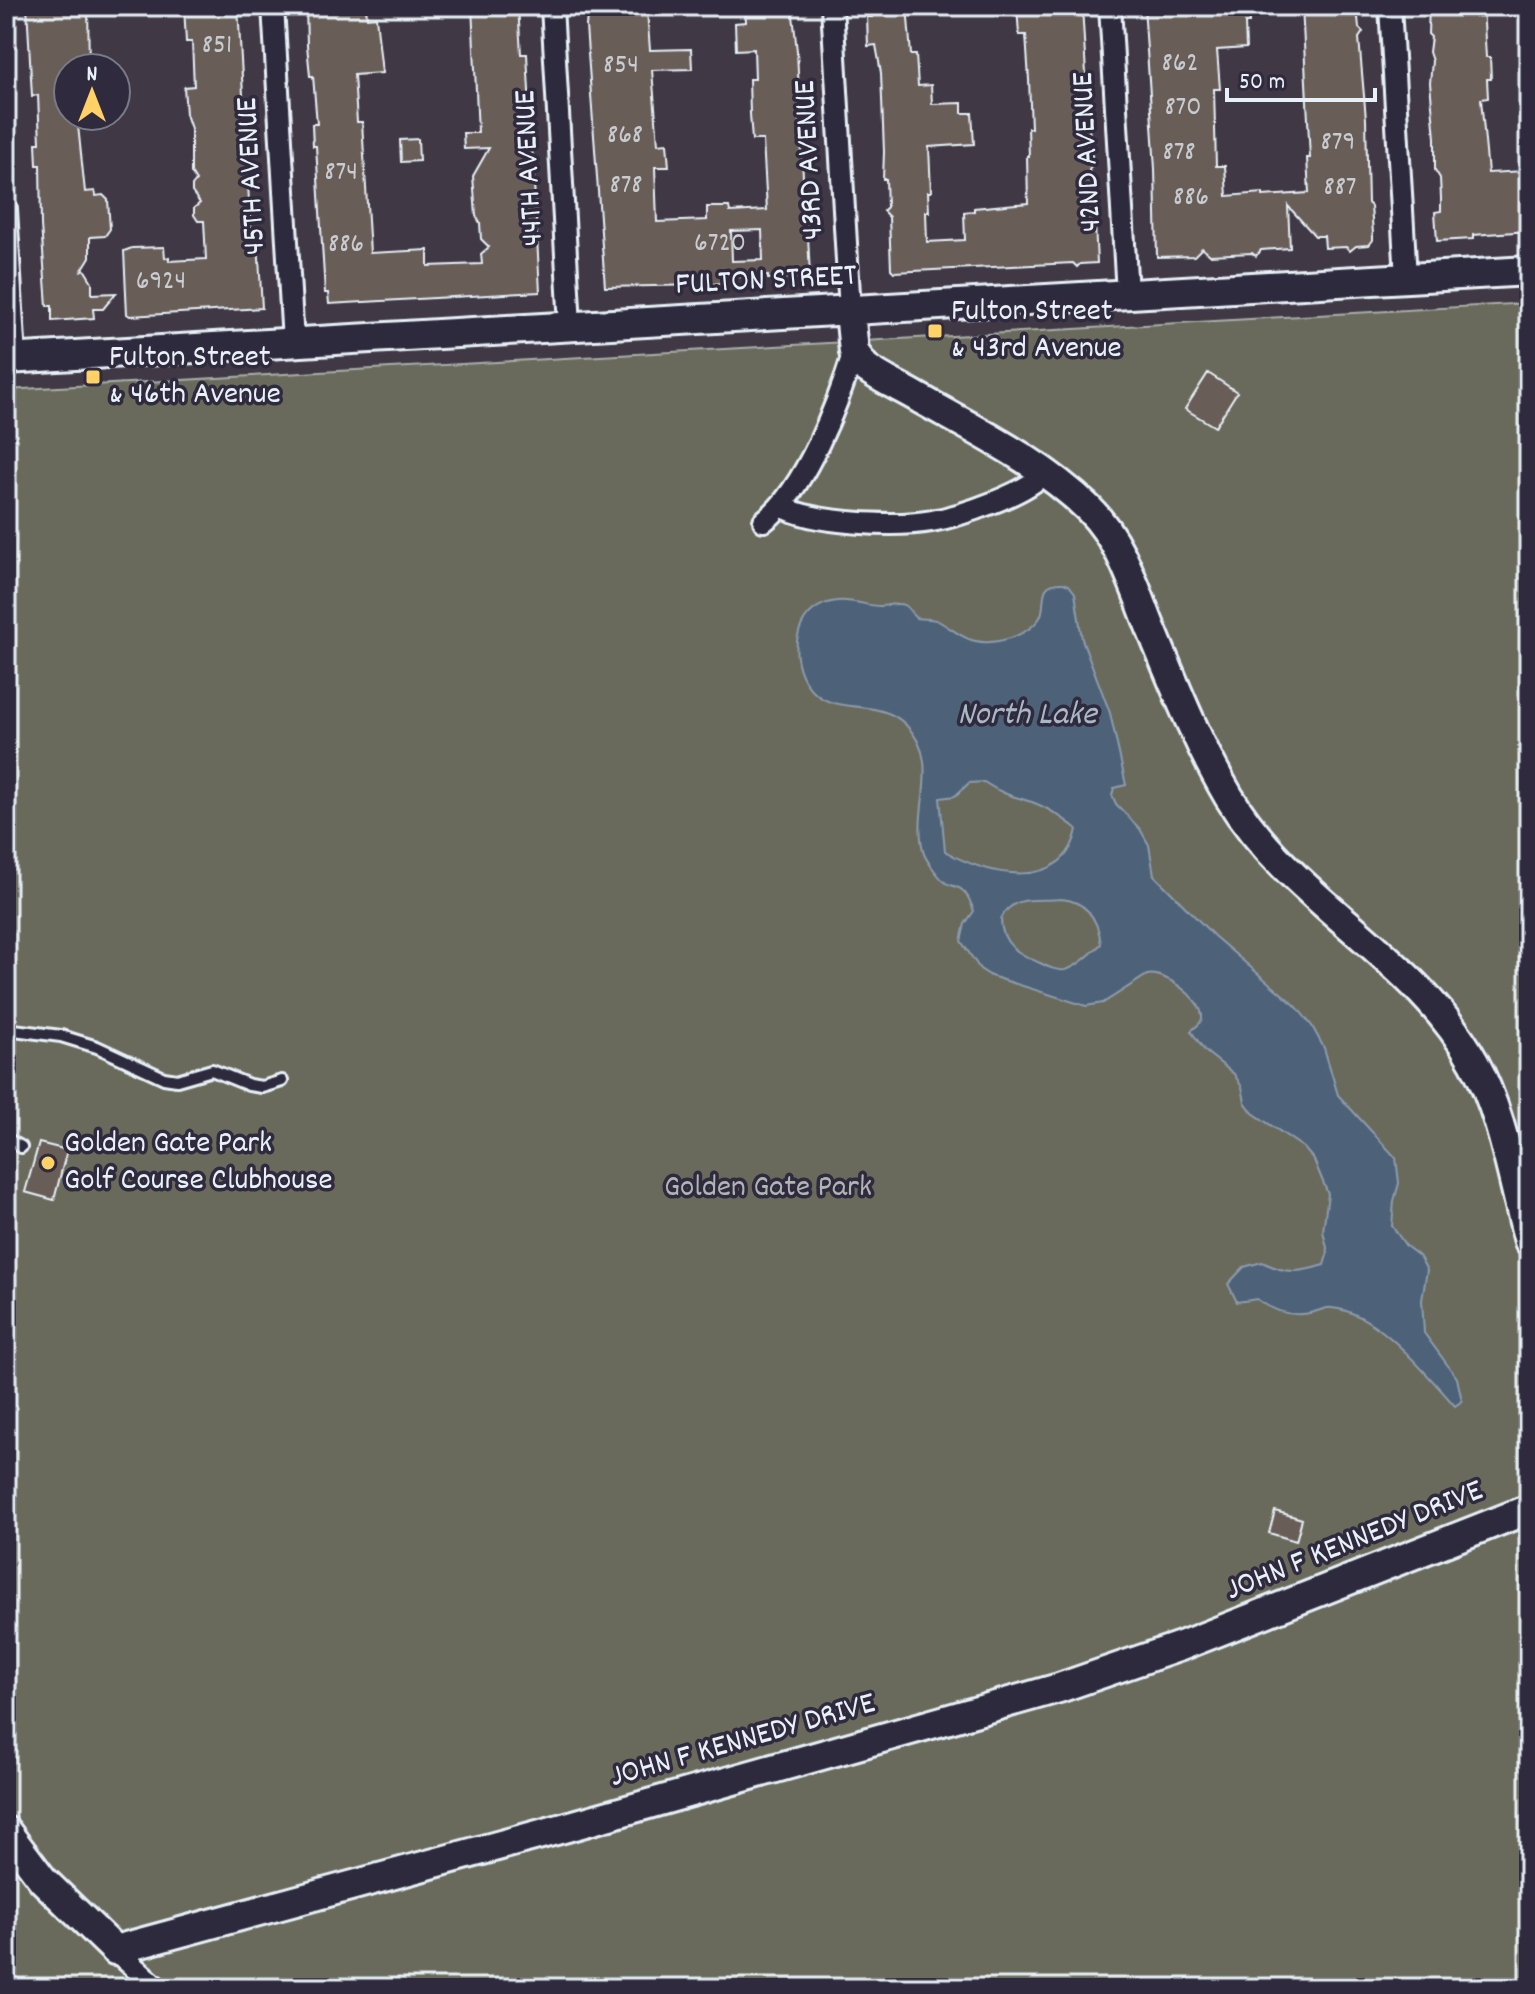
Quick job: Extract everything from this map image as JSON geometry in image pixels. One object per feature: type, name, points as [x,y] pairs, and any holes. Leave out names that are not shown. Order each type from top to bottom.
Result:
[{"type":"street","name":"45TH AVENUE","points":[[273,6],[293,342]]},
{"type":"street","name":"44TH AVENUE","points":[[552,6],[570,326]]},
{"type":"street","name":"43RD AVENUE","points":[[832,6],[850,311]]},
{"type":"street","name":"42ND AVENUE","points":[[1110,6],[1127,294]]},
{"type":"street","points":[[1390,6],[1406,278]]},
{"type":"street","points":[[6,209],[10,359]]},
{"type":"street","name":"FULTON STREET","points":[[10,359],[1529,271]]},
{"type":"street","points":[[764,521],[782,506],[815,449],[854,352],[850,311]]},
{"type":"street","points":[[854,352],[865,367],[876,375],[1044,473],[1080,500],[1112,538],[1217,777],[1246,822],[1304,886],[1430,1003],[1474,1061],[1491,1102],[1529,1241]]},
{"type":"street","points":[[782,506],[810,518],[892,523],[932,521],[1025,489],[1044,473]]},
{"type":"street","name":"JOHN F KENNEDY DRIVE","points":[[115,1950],[1059,1688],[1181,1646],[1529,1509]]},
{"type":"street","points":[[6,1831],[43,1880],[157,1988]]},
{"type":"lane","points":[[6,1029],[61,1036],[97,1047],[164,1078],[177,1080],[212,1070],[249,1085],[262,1087],[282,1081]]},
{"type":"lane","points":[[10,1141],[21,1147]]},
{"type":"green space","name":"Golden Gate Park","points":[[1529,303],[1529,1988],[6,1988],[6,390]]},
{"type":"water","name":"North Lake","points":[[1054,584],[1069,585],[1075,593],[1082,639],[1110,713],[1126,785],[1114,788],[1112,795],[1149,845],[1154,875],[1214,936],[1296,1006],[1324,1048],[1338,1095],[1396,1158],[1399,1183],[1392,1226],[1406,1246],[1419,1256],[1427,1270],[1422,1300],[1424,1333],[1457,1378],[1462,1401],[1455,1406],[1400,1346],[1367,1320],[1330,1308],[1291,1314],[1257,1299],[1237,1302],[1228,1284],[1244,1267],[1262,1262],[1293,1271],[1324,1265],[1328,1252],[1323,1231],[1328,1194],[1314,1160],[1304,1148],[1253,1113],[1234,1074],[1205,1051],[1191,1031],[1201,1021],[1200,1009],[1188,994],[1171,981],[1147,975],[1103,1003],[1086,1006],[991,976],[980,969],[961,941],[965,924],[974,911],[970,900],[960,889],[943,881],[924,854],[921,820],[925,771],[917,740],[906,725],[894,716],[826,700],[815,693],[800,669],[797,656],[799,631],[813,611],[823,604],[843,601],[875,606],[901,604],[916,618],[937,620],[969,639],[990,642],[1017,635],[1035,624],[1042,613],[1045,590]],"holes":[[[984,782],[1044,807],[1077,829],[1070,849],[1057,863],[1041,871],[1002,872],[981,867],[945,851],[940,798],[955,796],[969,783]],[[1061,899],[1078,903],[1090,913],[1101,944],[1080,963],[1062,970],[1018,952],[1004,936],[1001,919],[1012,905],[1019,902]]]},
{"type":"building","points":[[27,6],[88,6],[89,52],[52,52],[52,132],[79,132],[85,192],[95,191],[96,196],[103,195],[108,200],[110,229],[105,236],[90,237],[90,257],[82,270],[92,282],[92,294],[116,293],[103,309],[93,309],[94,318],[52,321],[52,306],[47,306],[40,165],[37,165],[36,143],[40,143],[38,95],[32,96]]},
{"type":"building","points":[[184,6],[238,6],[250,219],[253,241],[258,241],[262,308],[130,316],[127,314],[124,251],[164,247],[165,258],[169,257],[169,261],[206,259],[204,221],[198,221],[194,215],[194,208],[200,203],[192,192],[196,181],[191,173],[191,129],[186,114],[184,87],[194,86],[192,42],[186,42]]},
{"type":"building","points":[[306,6],[366,6],[367,18],[376,17],[382,73],[354,75],[357,122],[362,122],[370,253],[428,250],[428,266],[482,264],[481,254],[489,247],[481,239],[473,176],[489,148],[464,149],[463,133],[478,133],[472,6],[518,6],[521,54],[527,54],[540,292],[329,304],[328,293],[325,293],[316,146],[313,146],[312,124],[317,124],[307,45]]},
{"type":"building","points":[[588,6],[638,6],[638,11],[647,11],[650,50],[691,49],[692,69],[652,70],[658,144],[667,143],[669,167],[655,167],[657,222],[707,220],[707,207],[729,207],[730,212],[767,210],[763,140],[752,140],[749,79],[755,79],[754,49],[736,50],[735,23],[746,22],[745,6],[792,6],[805,219],[815,218],[816,235],[808,235],[810,277],[733,277],[733,282],[703,285],[605,287],[586,26]],"holes":[[[762,230],[763,260],[732,261],[731,231]]]},
{"type":"building","points":[[874,6],[907,6],[911,55],[916,55],[918,86],[931,85],[932,104],[962,103],[962,113],[972,113],[974,144],[929,147],[931,192],[928,192],[929,212],[926,212],[927,242],[965,240],[964,212],[974,211],[974,208],[1028,203],[1029,80],[1026,35],[1019,35],[1017,6],[1082,6],[1090,142],[1086,148],[1092,155],[1089,170],[1093,184],[1097,263],[1077,267],[1073,263],[894,272],[891,269],[889,217],[883,211],[887,207],[886,179],[883,179],[881,73],[876,45],[868,46],[867,17],[872,17]]},
{"type":"building","points":[[1144,6],[1249,6],[1249,23],[1245,23],[1246,48],[1217,50],[1220,89],[1214,89],[1216,166],[1225,166],[1227,196],[1263,193],[1263,196],[1309,193],[1302,6],[1357,6],[1359,28],[1363,32],[1359,38],[1366,119],[1368,203],[1371,206],[1373,234],[1369,245],[1356,246],[1350,251],[1346,247],[1325,248],[1324,236],[1315,236],[1288,206],[1290,248],[1261,250],[1256,256],[1252,253],[1210,255],[1202,248],[1194,256],[1157,257],[1155,169]]},
{"type":"building","points":[[1429,6],[1483,6],[1486,57],[1490,57],[1491,79],[1487,79],[1488,98],[1481,99],[1488,173],[1525,171],[1526,185],[1529,185],[1529,231],[1437,241],[1435,212],[1441,211],[1441,198],[1440,178],[1435,170]]},
{"type":"building","points":[[418,139],[419,161],[401,162],[400,140]]},
{"type":"building","points":[[1208,373],[1237,392],[1215,427],[1185,409]]},
{"type":"building","name":"Golden Gate Park Golf Course Clubhouse","points":[[39,1143],[67,1150],[54,1200],[25,1192]]},
{"type":"building","points":[[1275,1511],[1302,1519],[1296,1541],[1269,1533]]},
{"type":"place","name":"Fulton Street & 43rd Avenue","points":[[935,331]]},
{"type":"place","name":"Fulton Street & 46th Avenue","points":[[93,377]]},
{"type":"place","name":"Golden Gate Park Golf Course Clubhouse","points":[[48,1163]]}]
